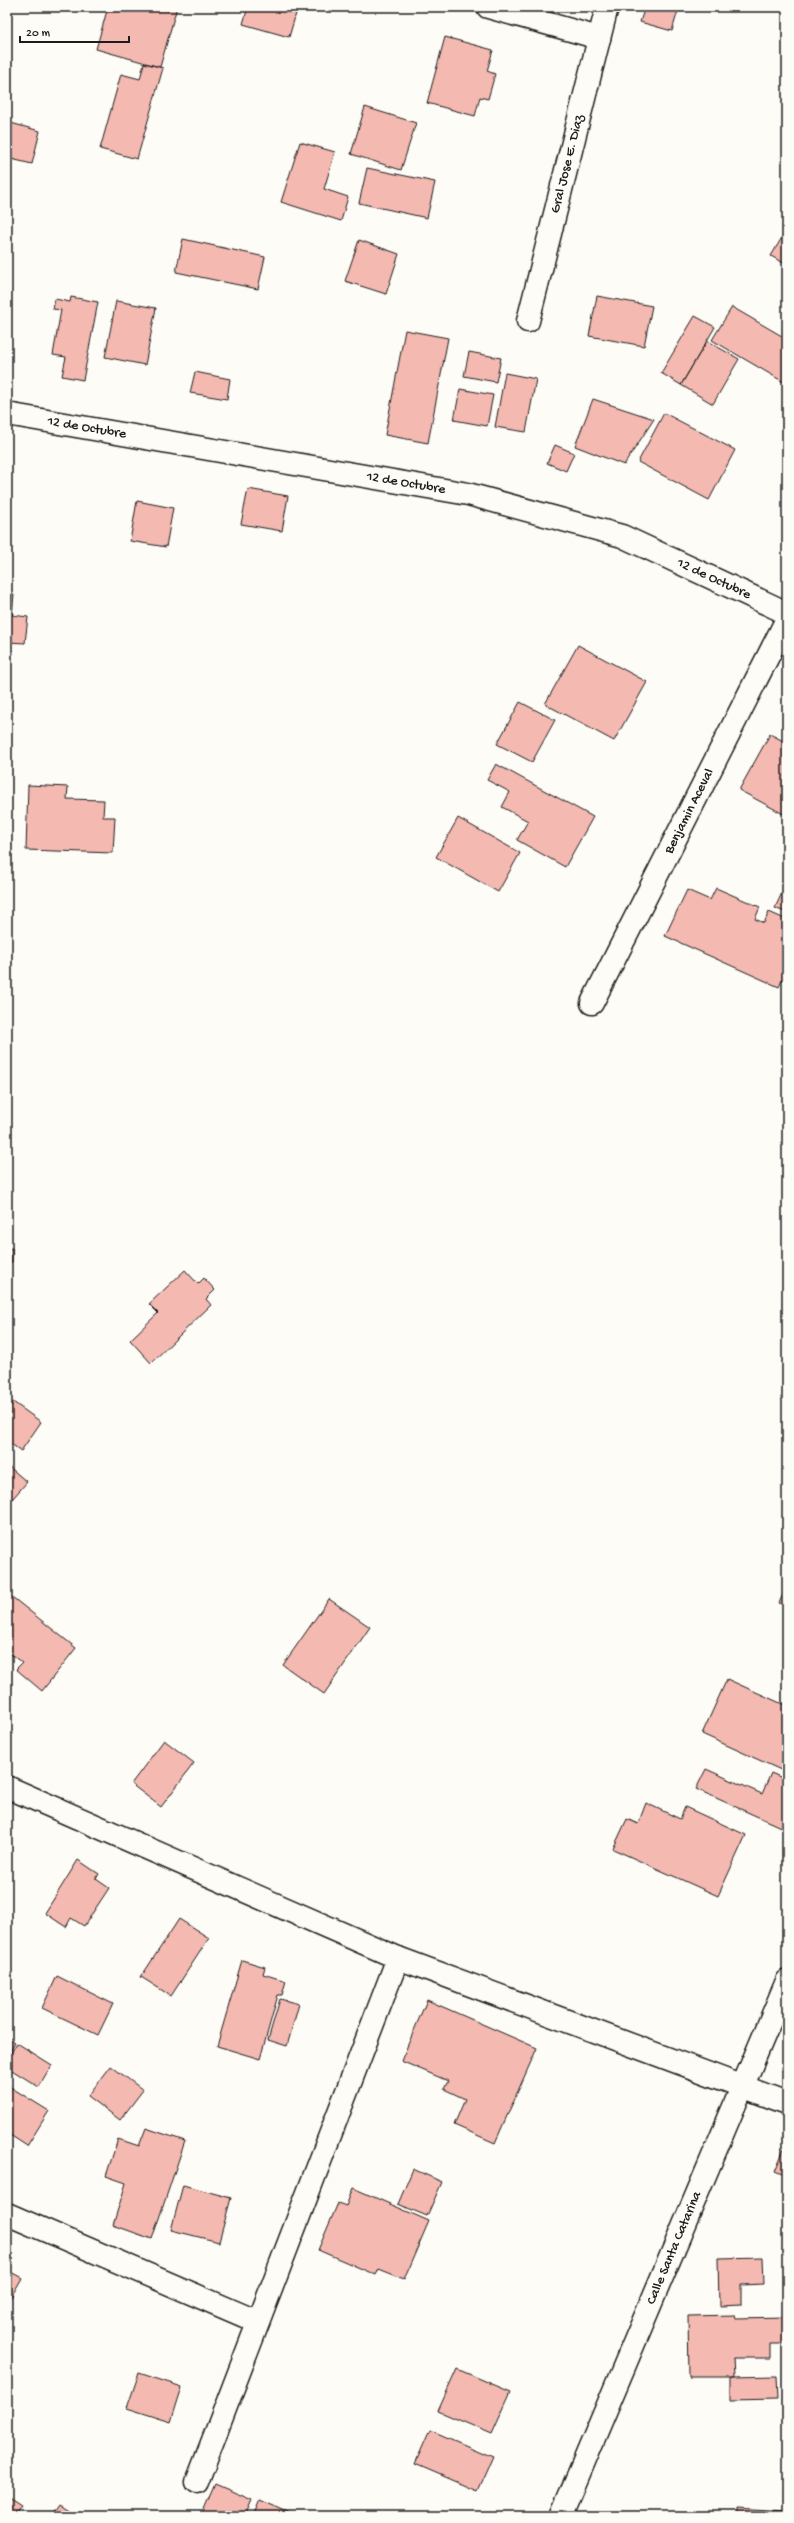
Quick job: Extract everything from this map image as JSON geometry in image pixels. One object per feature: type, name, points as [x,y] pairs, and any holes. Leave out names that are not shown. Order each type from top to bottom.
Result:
[{"type":"street","points":[[488,7],[599,38]]},
{"type":"street","name":"Gral Jose E. Diaz","points":[[528,322],[607,7]]},
{"type":"street","name":"12 de Octubre","points":[[7,414],[468,494],[622,536],[787,613]]},
{"type":"street","name":"Benjamin Aceval","points":[[592,1003],[787,619]]},
{"type":"street","points":[[7,1787],[398,1958],[787,2103]]},
{"type":"street","points":[[197,2482],[398,1958]]},
{"type":"street","name":"Calle Santa Catarina","points":[[561,2516],[787,1981]]},
{"type":"street","points":[[7,2214],[258,2322]]},
{"type":"building","points":[[108,7],[177,7],[160,67],[96,49]]},
{"type":"building","points":[[248,7],[287,7],[297,10],[289,37],[243,24]]},
{"type":"building","points":[[645,7],[679,7],[672,31],[640,22]]},
{"type":"building","points":[[445,37],[493,50],[487,71],[495,74],[488,99],[480,97],[475,116],[427,103]]},
{"type":"building","points":[[144,63],[163,68],[137,159],[100,149],[121,74],[140,79]]},
{"type":"building","points":[[365,107],[416,123],[401,170],[351,154]]},
{"type":"building","points":[[7,122],[40,131],[32,164],[7,158]]},
{"type":"building","points":[[300,142],[335,152],[324,189],[348,197],[341,221],[281,202]]},
{"type":"building","points":[[367,168],[435,182],[427,218],[359,203]]},
{"type":"building","points":[[787,229],[787,265],[771,256]]},
{"type":"building","points":[[183,239],[265,257],[258,289],[176,272]]},
{"type":"building","points":[[359,240],[399,254],[386,294],[345,281]]},
{"type":"building","points":[[597,296],[652,306],[644,346],[589,336]]},
{"type":"building","points":[[71,297],[98,302],[83,380],[62,376],[66,357],[53,355],[61,310],[53,309],[55,299],[70,302]]},
{"type":"building","points":[[116,301],[156,308],[145,365],[105,357]]},
{"type":"building","points":[[732,307],[787,339],[787,384],[712,340]]},
{"type":"building","points":[[695,316],[715,327],[681,385],[661,373]]},
{"type":"building","points":[[405,330],[448,338],[428,443],[385,435]]},
{"type":"building","points":[[707,341],[739,359],[713,404],[681,385]]},
{"type":"building","points":[[469,352],[501,358],[496,382],[464,376]]},
{"type":"building","points":[[195,372],[230,379],[227,399],[190,393]]},
{"type":"building","points":[[505,373],[536,379],[526,432],[495,427]]},
{"type":"building","points":[[460,389],[493,395],[487,426],[454,420]]},
{"type":"building","points":[[593,399],[654,419],[624,465],[575,446]]},
{"type":"building","points":[[664,413],[735,450],[709,500],[638,462]]},
{"type":"building","points":[[555,445],[574,453],[566,471],[547,463]]},
{"type":"building","points":[[248,489],[288,496],[282,531],[241,524]]},
{"type":"building","points":[[137,501],[173,508],[166,547],[130,541]]},
{"type":"building","points":[[7,518],[11,519],[7,542]]},
{"type":"building","points":[[7,594],[14,594],[12,615],[28,617],[25,643],[7,642]]},
{"type":"building","points":[[578,645],[647,682],[614,741],[545,704]]},
{"type":"building","points":[[520,702],[555,720],[532,762],[497,744]]},
{"type":"building","points":[[770,734],[787,743],[787,816],[739,790]]},
{"type":"building","points":[[496,764],[593,817],[565,867],[517,840],[528,821],[502,807],[510,792],[487,780]]},
{"type":"building","points":[[28,785],[68,787],[67,799],[104,800],[103,817],[115,817],[113,853],[26,850]]},
{"type":"building","points":[[458,818],[520,853],[498,892],[436,857]]},
{"type":"building","points":[[787,882],[787,913],[775,908]]},
{"type":"building","points":[[716,888],[760,907],[755,919],[764,923],[769,912],[787,920],[787,969],[779,987],[665,936],[687,890],[710,900]]},
{"type":"building","points":[[12,1248],[12,1262],[7,1263],[7,1249]]},
{"type":"building","points":[[185,1270],[198,1284],[204,1278],[215,1290],[206,1299],[211,1305],[151,1363],[130,1340],[158,1313],[149,1304]]},
{"type":"building","points":[[13,1402],[41,1422],[21,1451],[7,1441],[7,1410]]},
{"type":"building","points":[[7,1465],[27,1482],[7,1505]]},
{"type":"building","points":[[787,1586],[787,1607],[779,1603]]},
{"type":"building","points":[[7,1593],[76,1648],[42,1691],[16,1669],[22,1663],[7,1651]]},
{"type":"building","points":[[329,1599],[370,1627],[324,1694],[283,1665]]},
{"type":"building","points":[[727,1679],[787,1706],[787,1757],[781,1770],[702,1734]]},
{"type":"building","points":[[164,1740],[194,1763],[161,1807],[131,1784]]},
{"type":"building","points":[[706,1769],[762,1794],[771,1773],[787,1780],[787,1824],[785,1829],[696,1789]]},
{"type":"building","points":[[646,1803],[680,1819],[685,1807],[746,1835],[718,1896],[613,1849],[627,1819],[638,1824]]},
{"type":"building","points":[[78,1860],[99,1874],[96,1879],[109,1888],[84,1926],[71,1918],[66,1927],[45,1913]]},
{"type":"building","points":[[179,1919],[209,1938],[171,1996],[141,1977]]},
{"type":"building","points":[[242,1960],[265,1967],[263,1974],[286,1981],[282,1995],[278,1995],[260,2059],[217,2046]]},
{"type":"building","points":[[57,1976],[113,2004],[98,2035],[42,2008]]},
{"type":"building","points":[[280,1999],[299,2004],[287,2046],[268,2040]]},
{"type":"building","points":[[427,2000],[537,2048],[495,2143],[454,2125],[465,2099],[444,2089],[448,2081],[401,2061]]},
{"type":"building","points":[[7,2036],[15,2042],[8,2055],[7,2054]]},
{"type":"building","points":[[17,2043],[52,2065],[39,2087],[7,2067],[7,2059]]},
{"type":"building","points":[[111,2066],[143,2090],[120,2120],[88,2096]]},
{"type":"building","points":[[7,2085],[49,2111],[27,2146],[7,2133]]},
{"type":"building","points":[[146,2128],[185,2141],[152,2239],[113,2225],[126,2183],[106,2176],[118,2139],[139,2146]]},
{"type":"building","points":[[784,2149],[787,2150],[787,2176],[775,2171]]},
{"type":"building","points":[[413,2169],[442,2182],[427,2216],[398,2204]]},
{"type":"building","points":[[183,2185],[231,2198],[219,2242],[171,2230]]},
{"type":"building","points":[[353,2188],[429,2221],[404,2279],[379,2269],[376,2275],[318,2250],[338,2203],[346,2206]]},
{"type":"building","points":[[763,2257],[764,2284],[741,2285],[741,2305],[719,2306],[718,2258]]},
{"type":"building","points":[[7,2270],[22,2278],[7,2304]]},
{"type":"building","points":[[735,2315],[736,2318],[787,2317],[787,2344],[770,2344],[770,2358],[733,2358],[734,2377],[689,2377],[688,2316]]},
{"type":"building","points":[[457,2369],[511,2392],[492,2434],[438,2411]]},
{"type":"building","points":[[139,2373],[182,2387],[171,2422],[127,2408]]},
{"type":"building","points":[[777,2376],[778,2399],[731,2400],[731,2377]]},
{"type":"building","points":[[430,2430],[493,2457],[478,2491],[415,2464]]},
{"type":"building","points":[[215,2484],[252,2500],[245,2516],[201,2516]]},
{"type":"building","points":[[7,2497],[21,2506],[14,2516],[7,2516]]},
{"type":"building","points":[[260,2500],[297,2516],[253,2516]]},
{"type":"building","points":[[59,2504],[78,2516],[51,2516]]},
{"type":"building","points":[[739,2508],[784,2511],[784,2516],[739,2516]]}]
